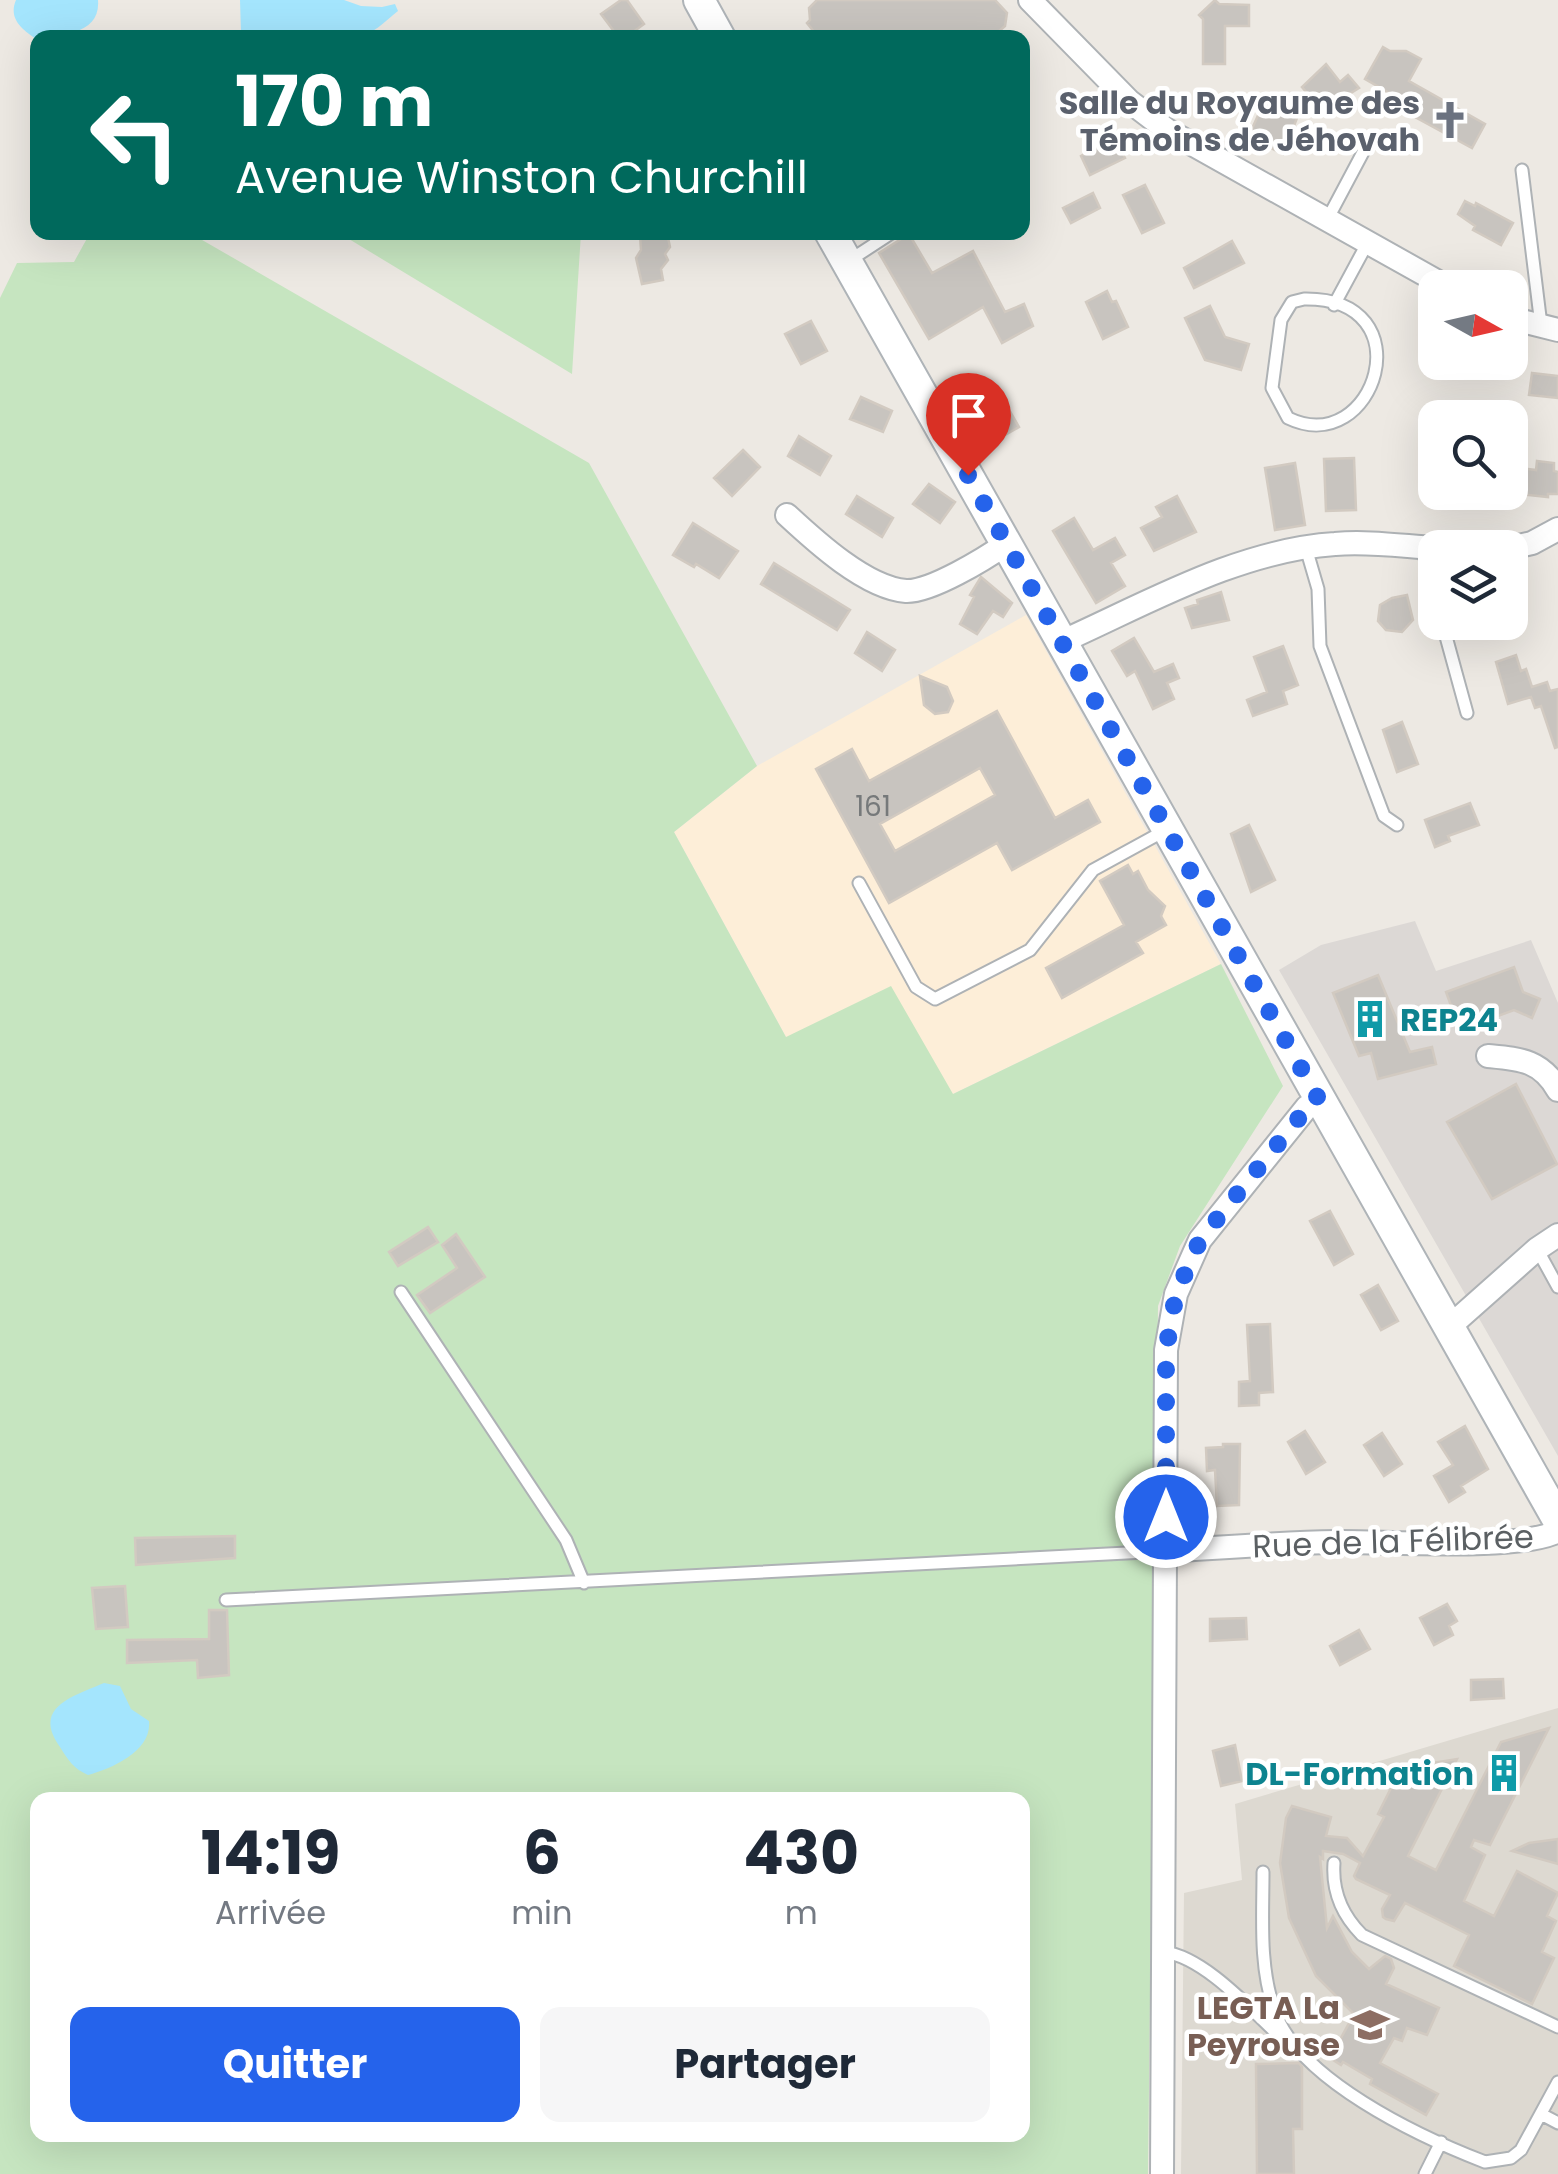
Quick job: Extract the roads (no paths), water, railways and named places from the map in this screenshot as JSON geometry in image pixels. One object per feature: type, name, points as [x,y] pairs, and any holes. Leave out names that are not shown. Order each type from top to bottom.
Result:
[{"type":"main road","points":[[699,0],[716,30]]},
{"type":"main road","points":[[835,240],[1558,1520]]},
{"type":"street","points":[[1030,0],[1076,50],[1167,130],[1418,270]]},
{"type":"street","points":[[787,514],[822,546],[876,581],[906,591],[938,582],[1006,544]]},
{"type":"street","points":[[1528,544],[1558,529]]},
{"type":"street","points":[[1061,642],[1226,569],[1273,554],[1334,544],[1418,548]]},
{"type":"street","points":[[1488,1056],[1527,1060],[1542,1068],[1558,1090]]},
{"type":"street","points":[[1162,2174],[1166,1350],[1176,1294],[1200,1240],[1307,1108],[1319,1100]]},
{"type":"street","points":[[1448,1328],[1537,1249],[1558,1236]]},
{"type":"street","name":"Rue de la Félibrée","points":[[1166,1551],[1340,1542],[1528,1540],[1558,1531]]},
{"type":"lane","points":[[1327,220],[1370,141]]},
{"type":"lane","points":[[1522,170],[1550,329]]},
{"type":"lane","points":[[847,262],[881,240]]},
{"type":"lane","points":[[1334,305],[1368,242]]},
{"type":"lane","points":[[1314,299],[1334,305],[1360,314],[1374,334],[1377,344],[1373,377],[1364,398],[1345,418],[1315,426],[1300,423],[1288,418],[1272,388],[1282,320],[1292,302],[1314,299]]},
{"type":"lane","points":[[1306,548],[1318,590],[1320,646],[1384,816],[1397,826]]},
{"type":"lane","points":[[1447,640],[1467,713]]},
{"type":"lane","points":[[859,883],[916,987],[935,999],[1030,950],[1093,870],[1166,830]]},
{"type":"lane","points":[[1537,1249],[1558,1287]]},
{"type":"lane","points":[[402,1292],[566,1540],[584,1583]]},
{"type":"lane","points":[[226,1600],[1166,1551]]},
{"type":"lane","points":[[1334,1863],[1335,1890],[1349,1922],[1362,1935],[1558,2027]]},
{"type":"lane","points":[[1263,1872],[1266,1978],[1280,2024],[1295,2049]]},
{"type":"lane","points":[[1163,1952],[1175,1953],[1202,1968],[1341,2088],[1486,2162],[1511,2158],[1522,2150],[1558,2082]]},
{"type":"lane","points":[[1541,2114],[1558,2123]]},
{"type":"lane","points":[[1426,2174],[1441,2142]]},
{"type":"water","points":[[16,0],[98,0],[97,12],[86,27],[30,30],[30,34],[15,18]]},
{"type":"water","points":[[240,0],[344,0],[361,6],[395,4],[398,11],[374,30],[241,30]]},
{"type":"water","points":[[104,1683],[120,1686],[131,1709],[149,1721],[148,1732],[129,1757],[88,1775],[66,1756],[50,1722],[53,1713],[69,1698]]},
{"type":"place","name":"Salle du Royaume des Témoins de Jéhovah","points":[[1450,120]]},
{"type":"place","name":"REP24","points":[[1370,1019]]},
{"type":"place","name":"DL-Formation","points":[[1504,1773]]},
{"type":"place","name":"LEGTA La Peyrouse","points":[[1370,2025]]}]
